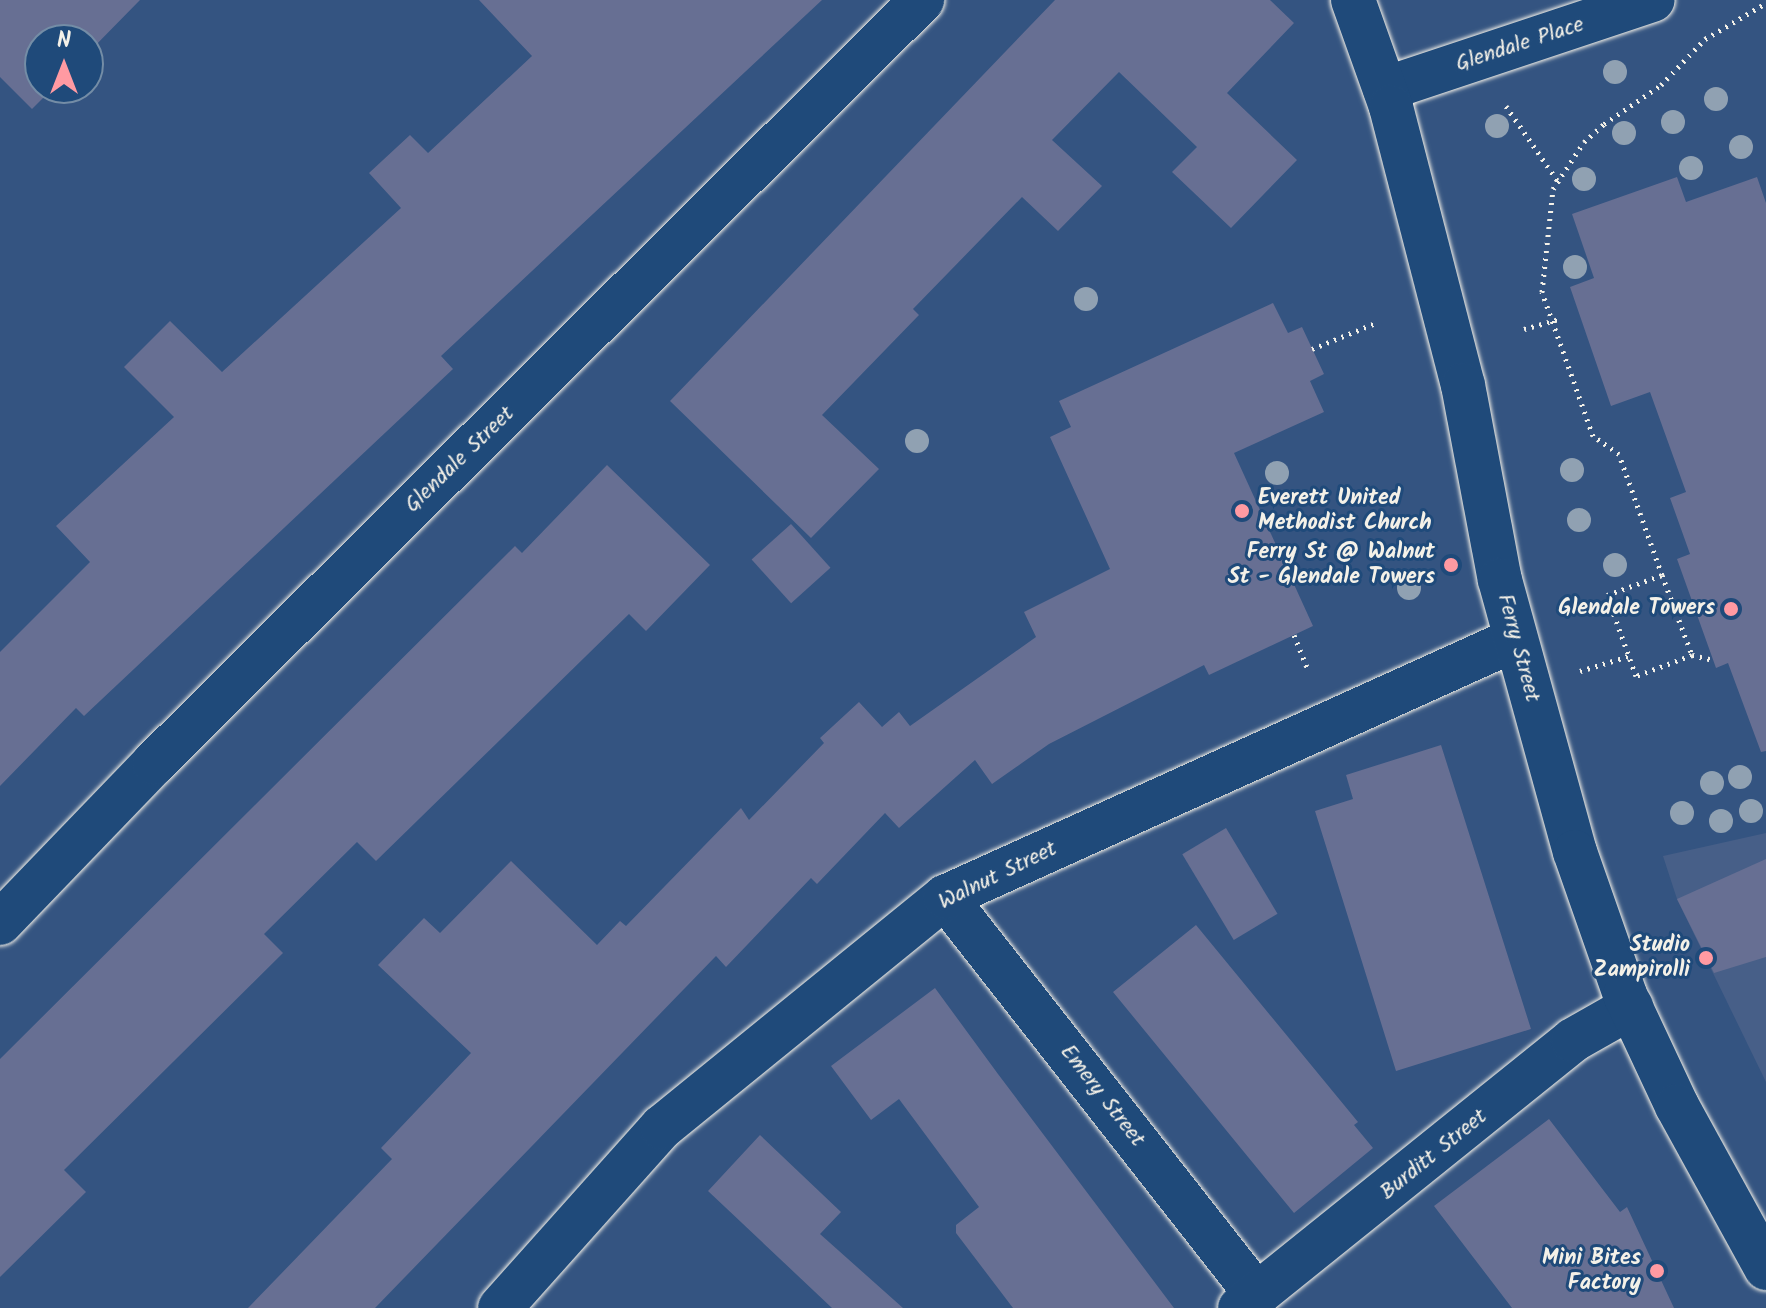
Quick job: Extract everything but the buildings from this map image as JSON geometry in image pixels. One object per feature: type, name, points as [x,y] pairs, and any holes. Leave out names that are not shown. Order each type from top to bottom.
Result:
[{"type":"street","name":"Glendale Street","points":[[0,923],[154,763],[922,0]]},
{"type":"street","name":"Ferry Street","points":[[1353,0],[1385,89],[1463,385],[1514,640],[1575,852],[1631,1007],[1677,1106],[1766,1268]]},
{"type":"street","name":"Glendale Place","points":[[1385,89],[1653,0]]},
{"type":"street","name":"Walnut Street","points":[[500,1308],[662,1127],[945,897],[1514,640]]},
{"type":"street","name":"Emery Street","points":[[945,897],[1249,1302]]},
{"type":"street","name":"Burditt Street","points":[[1249,1302],[1573,1040],[1631,1007]]},
{"type":"path","points":[[1692,655],[1619,454],[1593,436],[1550,322],[1542,292],[1543,264],[1558,180],[1604,124],[1661,85],[1705,39],[1766,3]]},
{"type":"path","points":[[1473,60],[1542,150],[1558,180]]},
{"type":"path","points":[[1524,329],[1559,319]]},
{"type":"path","points":[[1312,349],[1378,322]]},
{"type":"path","points":[[1662,575],[1607,595],[1636,676],[1692,655],[1713,660]]},
{"type":"path","points":[[1294,635],[1308,670]]},
{"type":"shaded area","points":[[1766,833],[1766,1082],[1677,899],[1663,856]]},
{"type":"place","name":"Everett United Methodist Church","points":[[1242,511]]},
{"type":"place","name":"Ferry St @ Walnut St - Glendale Towers","points":[[1451,565]]},
{"type":"place","name":"Glendale Towers","points":[[1731,609]]},
{"type":"place","name":"Studio Zampirolli","points":[[1706,958]]},
{"type":"place","name":"Mini Bites Factory","points":[[1657,1271]]}]
